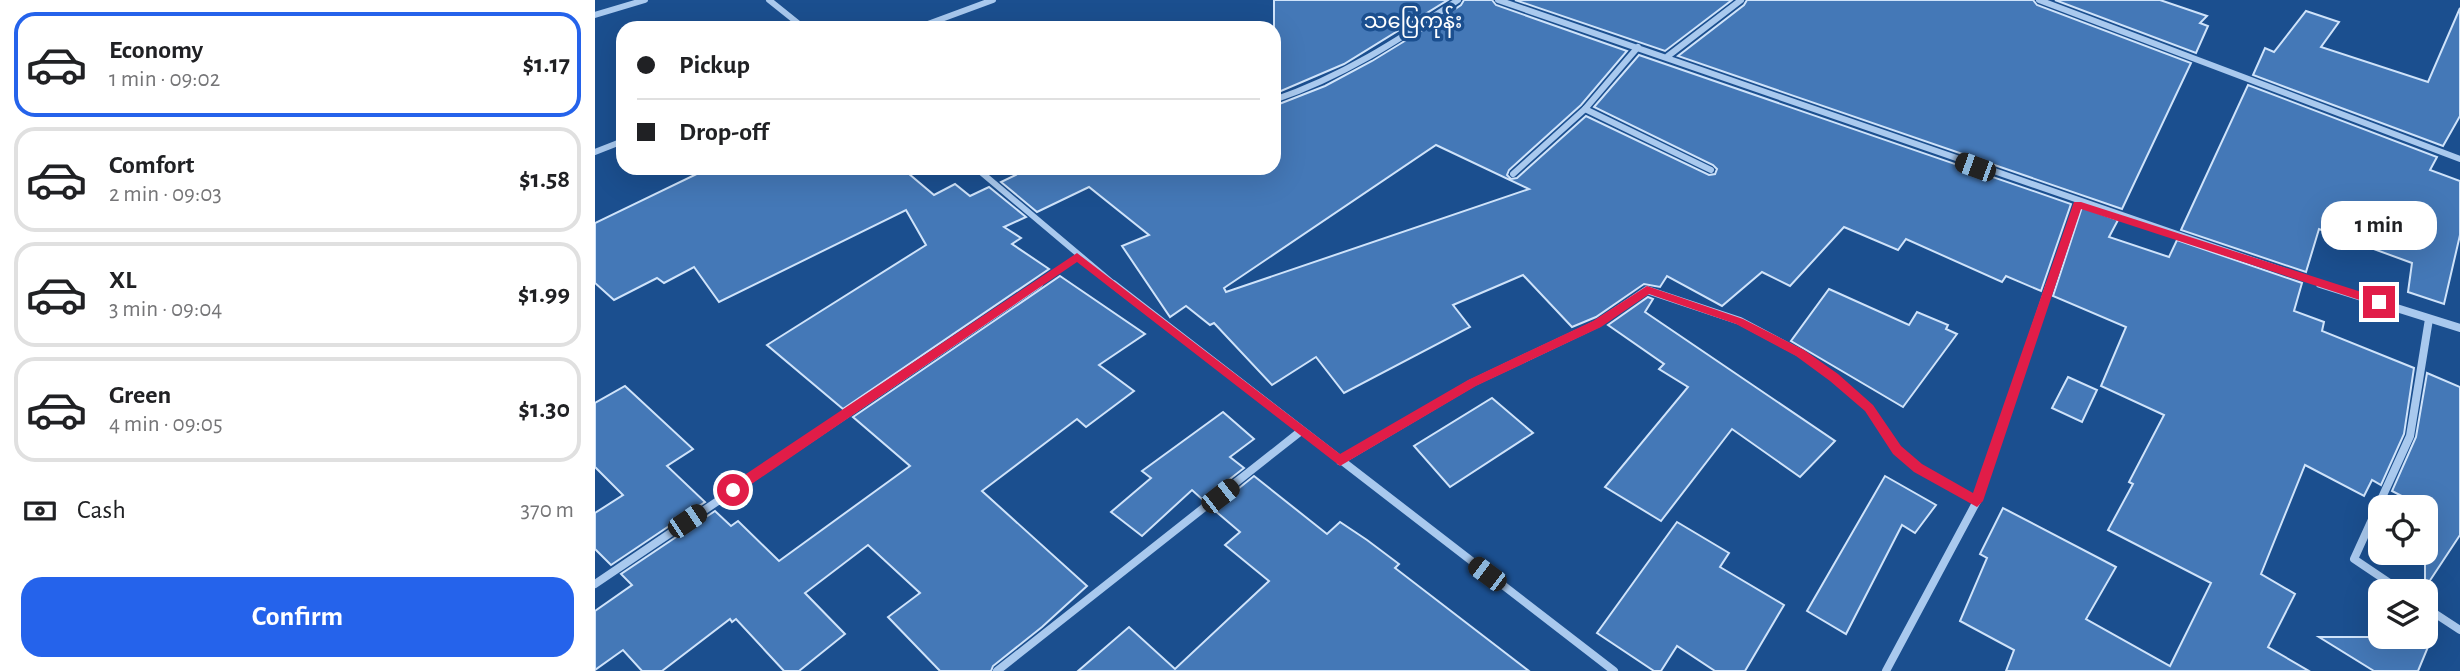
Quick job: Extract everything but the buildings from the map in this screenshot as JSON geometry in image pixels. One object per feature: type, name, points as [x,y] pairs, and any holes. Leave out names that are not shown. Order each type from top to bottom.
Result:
[{"type":"street","points":[[595,15],[645,0]]},
{"type":"street","points":[[769,0],[795,21]]},
{"type":"street","points":[[936,21],[993,0]]},
{"type":"street","points":[[1281,98],[1310,89],[1360,66],[1458,0]]},
{"type":"street","points":[[1498,0],[1668,56],[2077,204],[2460,328]]},
{"type":"street","points":[[1668,56],[1741,0]]},
{"type":"street","points":[[2039,0],[2460,159]]},
{"type":"street","points":[[1513,174],[1585,109],[1638,47]]},
{"type":"street","points":[[1585,109],[1711,170]]},
{"type":"street","points":[[595,152],[616,144]]},
{"type":"street","points":[[984,175],[1077,257],[1614,671]]},
{"type":"street","points":[[1885,671],[1977,501],[2077,204]]},
{"type":"street","points":[[595,583],[1077,257]]},
{"type":"street","points":[[1340,461],[1472,383],[1597,324],[1647,289],[1739,321],[1800,353],[1834,377],[1869,408],[1897,450],[1907,459],[1977,501]]},
{"type":"street","points":[[2384,579],[2354,559],[2410,436],[2429,318]]},
{"type":"street","points":[[997,671],[1301,431]]},
{"type":"street","points":[[2438,616],[2460,630]]},
{"type":"district","name":"သပြေကုန်း","points":[[1413,21]]},
{"type":"route","points":[[733,490],[1077,257],[1340,461],[1472,383],[1597,324],[1647,289],[1739,321],[1800,353],[1834,377],[1869,408],[1897,450],[1918,468],[1977,501],[2077,204],[2379,302]]}]
